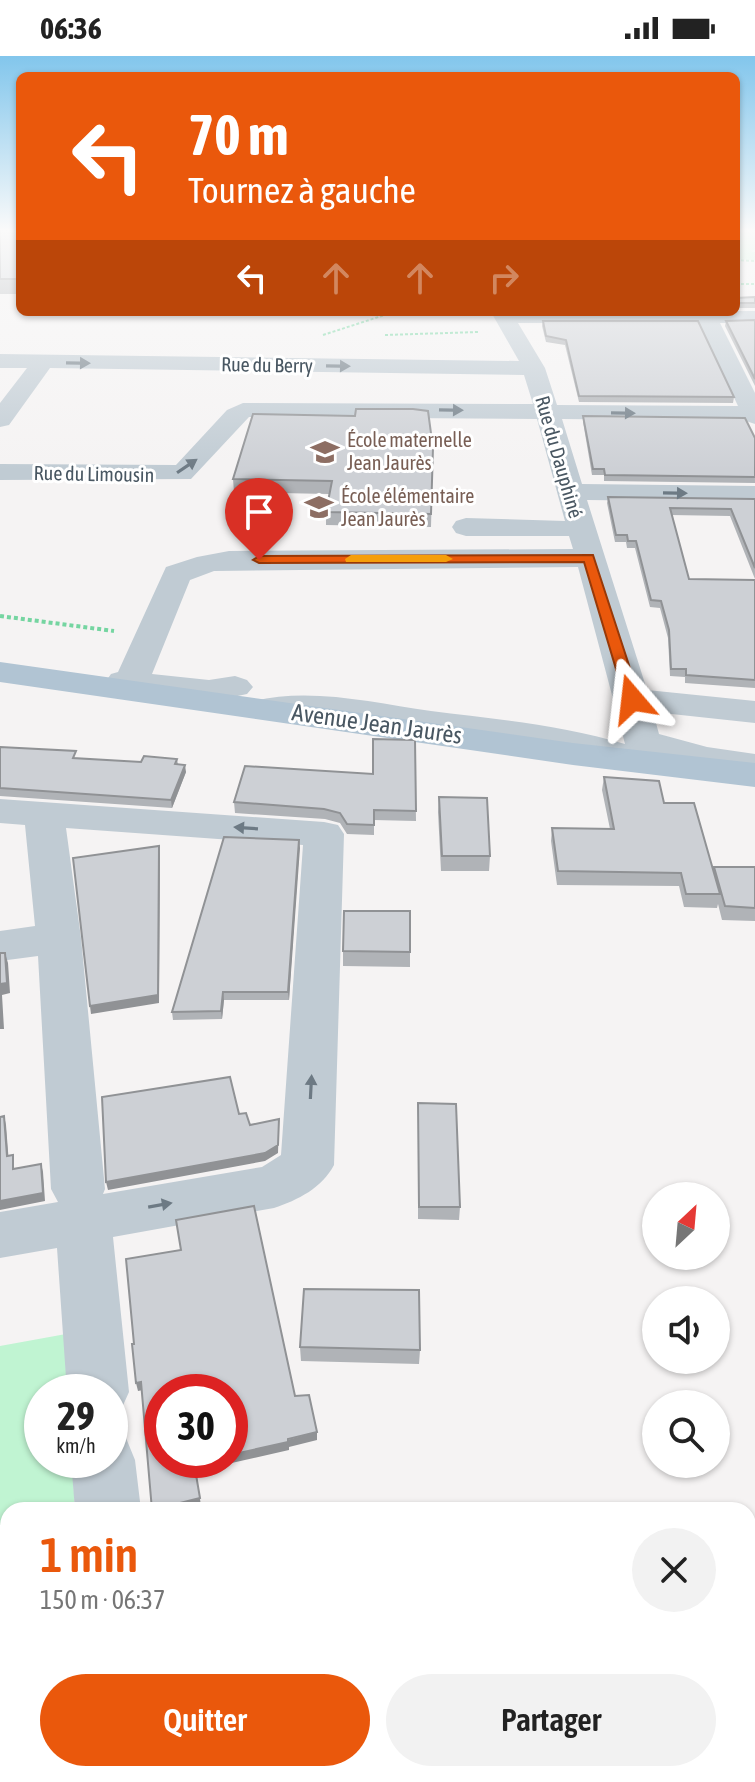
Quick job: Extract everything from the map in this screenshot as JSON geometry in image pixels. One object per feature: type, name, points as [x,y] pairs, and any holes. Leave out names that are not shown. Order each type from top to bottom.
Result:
[{"type":"main road","name":"Avenue Jean Jaurès","points":[[0,655],[235,687],[643,751],[755,775]]},
{"type":"main road","name":"Avenue Jean Jaurès","points":[[0,672],[267,709],[643,751]]},
{"type":"main road","points":[[643,751],[755,752]]},
{"type":"street","name":"Rue du Dauphiné","points":[[504,316],[534,368],[632,699],[643,751]]},
{"type":"street","points":[[755,317],[706,316],[755,415]]},
{"type":"street","name":"Rue du Berry","points":[[0,361],[534,368]]},
{"type":"street","points":[[0,420],[43,362]]},
{"type":"street","name":"Rue du Limousin","points":[[0,472],[182,473],[243,410],[755,415]]},
{"type":"street","points":[[569,492],[755,494]]},
{"type":"street","points":[[466,527],[584,544]]},
{"type":"street","points":[[135,673],[177,574],[208,563],[584,544]]},
{"type":"street","points":[[0,664],[209,691],[235,687]]},
{"type":"street","points":[[632,699],[755,712]]},
{"type":"street","points":[[643,751],[755,765]]},
{"type":"street","points":[[0,1235],[81,1204],[274,1186],[307,1165],[324,834],[32,813],[59,938],[81,1204],[96,1374]]},
{"type":"street","points":[[0,946],[59,938]]},
{"type":"street","points":[[105,1478],[107,1502]]},
{"type":"path","points":[[0,616],[152,636]]},
{"type":"green space","points":[[66,1334],[68,1374],[24,1374],[24,1478],[73,1478],[75,1502],[0,1502],[0,1346]]},
{"type":"building","points":[[755,320],[755,379],[726,321]]},
{"type":"building","points":[[543,321],[698,321],[734,397],[579,396],[566,340],[546,336]]},
{"type":"building","name":"École maternelle Jean Jaurès","points":[[356,409],[428,411],[433,448],[431,514],[326,512],[332,481],[233,479],[253,414],[355,416]]},
{"type":"building","points":[[583,416],[745,418],[755,438],[755,477],[605,475],[604,469],[593,469]]},
{"type":"building","points":[[608,497],[755,499],[755,568],[731,509],[670,508],[689,579],[755,580],[755,680],[686,675],[686,669],[671,669],[669,630],[661,601],[651,600],[636,541],[628,541],[627,535],[616,535]]},
{"type":"building","points":[[373,739],[415,740],[416,811],[374,810],[374,825],[347,824],[340,813],[324,809],[234,802],[245,766],[373,774]]},
{"type":"building","points":[[0,747],[76,751],[73,758],[141,762],[144,756],[177,759],[175,764],[185,765],[171,800],[0,788]]},
{"type":"building","points":[[604,777],[659,781],[664,803],[694,803],[720,894],[686,894],[681,873],[558,871],[552,828],[614,829]]},
{"type":"building","points":[[439,797],[487,798],[490,856],[442,856]]},
{"type":"building","points":[[224,837],[299,840],[288,992],[223,992],[221,1011],[172,1012]]},
{"type":"building","points":[[159,846],[158,995],[90,1006],[73,858]]},
{"type":"building","points":[[714,867],[755,867],[755,908],[725,906]]},
{"type":"building","points":[[344,911],[410,911],[410,952],[343,951]]},
{"type":"building","points":[[0,953],[5,953],[7,983],[0,984]]},
{"type":"building","points":[[230,1077],[239,1114],[246,1113],[250,1125],[279,1119],[278,1145],[265,1153],[106,1182],[102,1097]]},
{"type":"building","points":[[418,1103],[456,1104],[460,1207],[419,1207]]},
{"type":"building","points":[[4,1116],[7,1156],[13,1155],[13,1169],[41,1164],[43,1193],[0,1201],[0,1117]]},
{"type":"building","points":[[254,1206],[295,1396],[309,1395],[317,1432],[248,1451],[248,1374],[144,1374],[144,1417],[141,1382],[136,1383],[126,1259],[181,1250],[176,1220]]},
{"type":"building","points":[[304,1289],[419,1290],[420,1350],[300,1347]]},
{"type":"building","points":[[149,1478],[197,1478],[200,1498],[184,1502],[151,1502]]},
{"type":"slow traffic","points":[[351,559],[446,559]]},
{"type":"place","name":"École maternelle Jean Jaurès","points":[[325,452]]},
{"type":"place","name":"École élémentaire Jean Jaurès","points":[[319,507]]},
{"type":"route","points":[[259,560],[589,558],[632,699]]}]
